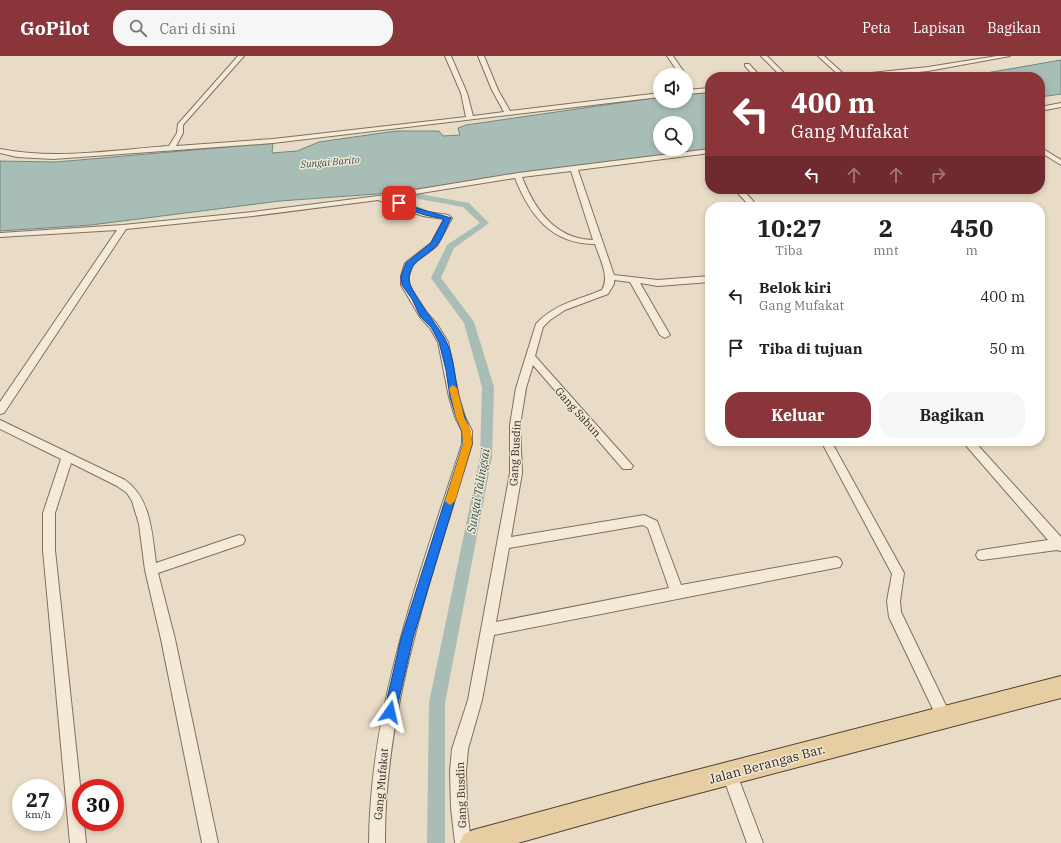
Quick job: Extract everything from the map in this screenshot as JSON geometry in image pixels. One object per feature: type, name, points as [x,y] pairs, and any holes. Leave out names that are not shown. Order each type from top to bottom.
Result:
[{"type":"main road","name":"Jalan Berangas Bar.","points":[[473,843],[1061,687]]},
{"type":"street","points":[[171,149],[180,132],[180,126],[241,56]]},
{"type":"street","points":[[448,56],[464,93],[470,118]]},
{"type":"street","points":[[481,56],[495,90],[508,113]]},
{"type":"street","points":[[670,56],[678,68]]},
{"type":"street","points":[[764,56],[780,72]]},
{"type":"street","points":[[821,56],[839,72]]},
{"type":"street","points":[[900,72],[928,69],[1007,56]]},
{"type":"street","points":[[748,65],[754,72]]},
{"type":"street","points":[[693,87],[696,91]]},
{"type":"street","points":[[693,91],[705,90]]},
{"type":"street","points":[[0,151],[20,155],[42,156],[171,149],[316,136],[653,96]]},
{"type":"street","points":[[1045,108],[1061,105]]},
{"type":"street","points":[[0,235],[123,227],[253,214],[381,197],[436,187],[518,176],[705,153]]},
{"type":"street","points":[[1045,153],[1061,164]]},
{"type":"street","points":[[574,169],[610,277],[658,284],[705,279]]},
{"type":"street","points":[[518,176],[524,191],[534,208],[554,230],[572,240],[598,242]]},
{"type":"street","points":[[743,194],[750,202]]},
{"type":"street","name":"Gang Mufakat","points":[[377,843],[377,802],[387,724],[394,688],[407,638],[468,444],[468,437],[454,397],[450,370],[443,342],[434,326],[423,315],[415,299],[405,285],[405,276],[409,263],[434,244],[448,218],[427,214],[417,209],[403,206],[390,199],[381,197]]},
{"type":"street","points":[[0,410],[123,227]]},
{"type":"street","name":"Gang Busdin","points":[[463,843],[459,808],[458,771],[460,749],[475,700],[516,473],[515,425],[521,388],[540,326],[544,321],[565,305],[605,292],[610,284],[610,277]]},
{"type":"street","points":[[634,281],[665,335]]},
{"type":"street","name":"Gang Sabun","points":[[530,357],[627,466]]},
{"type":"street","points":[[0,424],[109,476],[131,490],[137,500],[144,524],[151,570],[168,639],[210,843]]},
{"type":"street","points":[[829,446],[898,573],[892,598],[894,613],[945,718]]},
{"type":"street","points":[[971,446],[1060,545]]},
{"type":"street","points":[[67,457],[49,513],[49,550],[78,843]]},
{"type":"street","points":[[504,544],[644,520],[653,525],[677,592]]},
{"type":"street","points":[[151,570],[239,540]]},
{"type":"street","points":[[982,555],[1060,545]]},
{"type":"street","points":[[488,630],[677,592],[836,563]]},
{"type":"street","points":[[730,774],[755,843]]},
{"type":"water","points":[[1061,60],[1061,94],[1045,96],[1045,72],[992,72]]},
{"type":"water","name":"Sungai Barito","points":[[705,92],[705,150],[693,151],[693,116],[653,116],[653,156],[659,156],[390,193],[280,201],[91,225],[0,231],[0,161],[56,162],[273,143],[272,153],[297,151],[319,142],[396,131],[439,131],[443,136],[460,135],[458,128],[466,125],[653,98],[653,108],[693,108],[693,93]]},
{"type":"waterway","name":"Sungai Talingsai","points":[[406,182],[412,190],[422,197],[466,205],[485,223],[450,247],[436,278],[469,322],[488,387],[486,457],[437,703],[436,843]]},
{"type":"slow traffic","points":[[450,501],[468,444],[467,431],[460,417],[453,388]]},
{"type":"route","points":[[390,712],[394,688],[407,638],[468,444],[467,431],[460,417],[454,397],[450,370],[443,342],[434,326],[423,315],[415,299],[405,285],[405,276],[409,263],[434,244],[448,218],[427,214],[417,209],[403,206],[399,203]]}]
